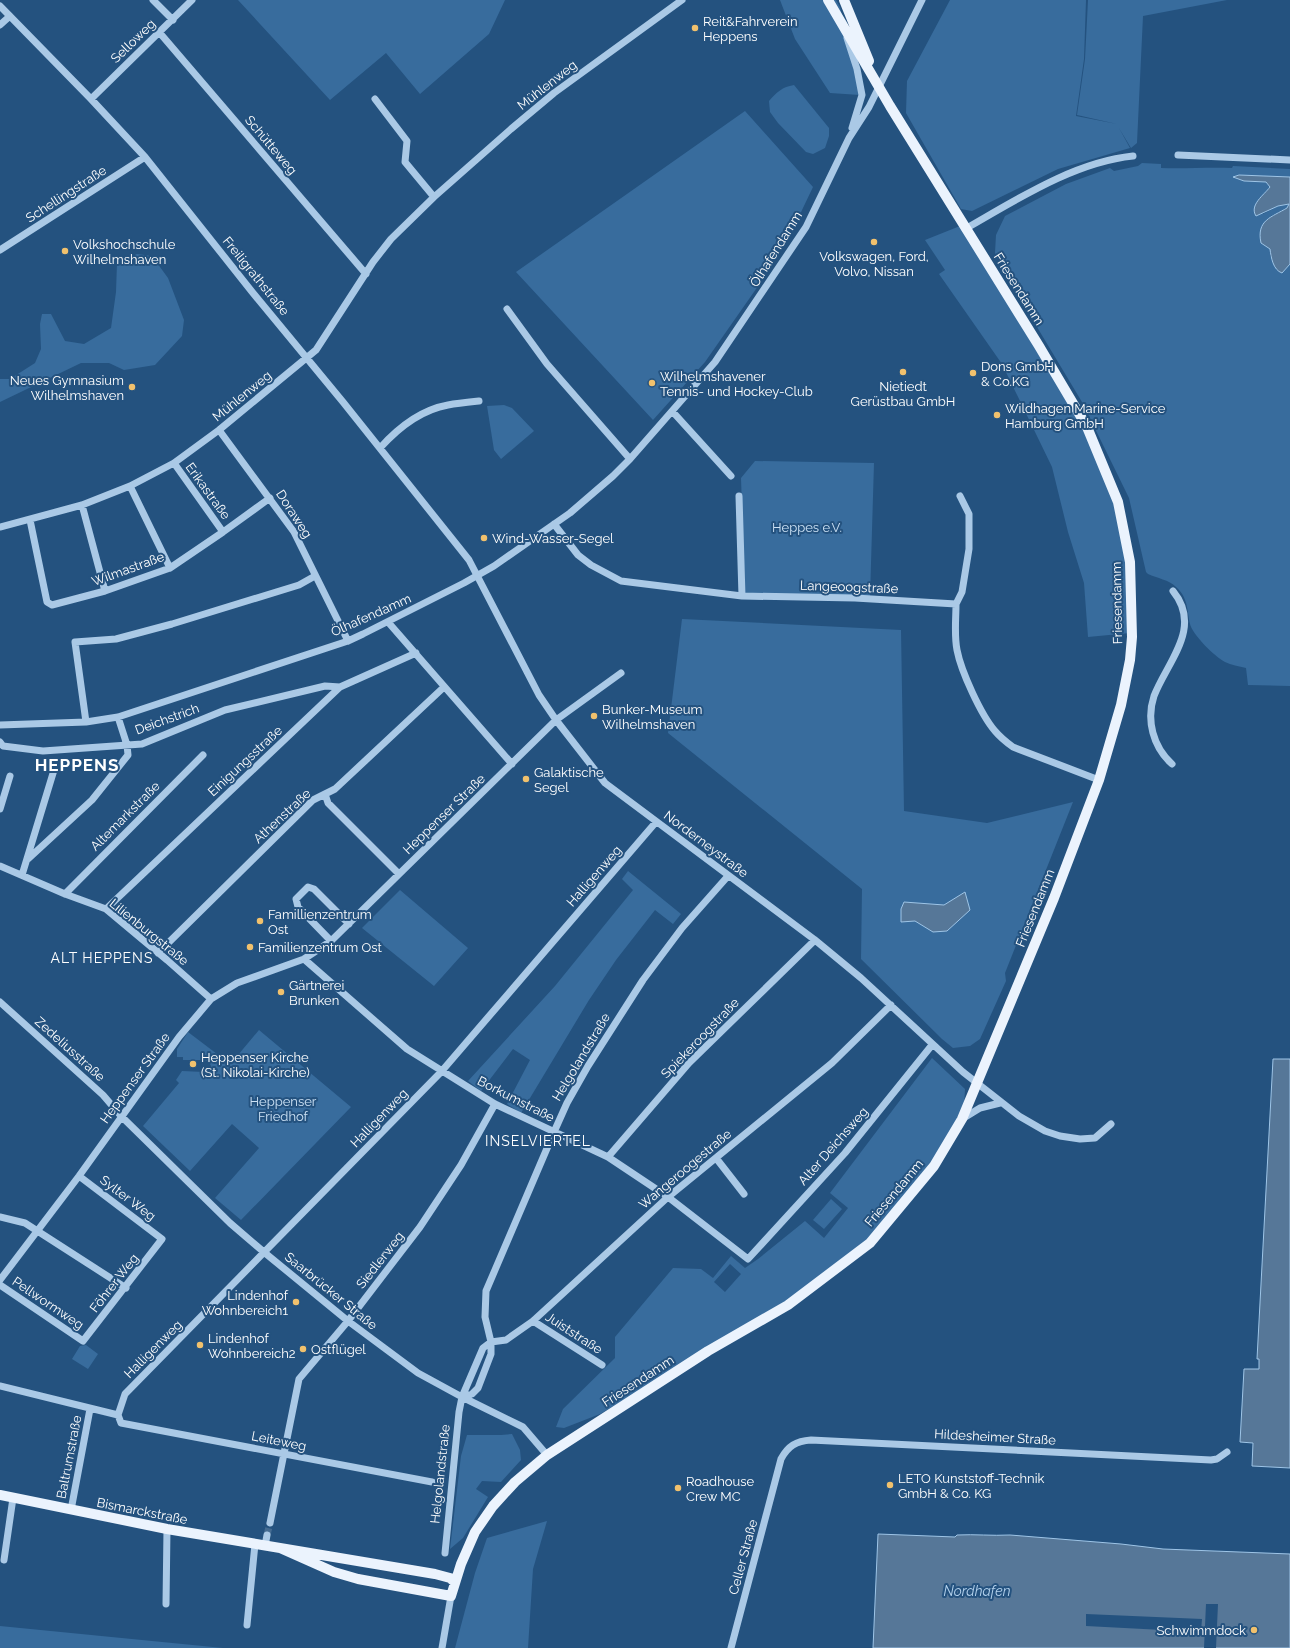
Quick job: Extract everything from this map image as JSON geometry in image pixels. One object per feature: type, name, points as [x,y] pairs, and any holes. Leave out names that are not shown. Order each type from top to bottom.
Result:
[{"type":"main road","name":"Friesendamm","points":[[451,1596],[461,1564],[475,1532],[493,1506],[515,1482],[547,1455],[708,1351],[788,1305],[870,1243],[934,1166],[962,1119],[1054,898],[1099,780],[1121,705],[1132,648],[1130,562],[1118,502],[1087,427],[1039,346],[965,229],[843,28],[828,0]]},
{"type":"main road","name":"Friesendamm","points":[[844,0],[879,87]]},
{"type":"main road","name":"Bismarckstraße","points":[[0,1495],[167,1530],[441,1575],[455,1582]]},
{"type":"main road","name":"Bismarckstraße","points":[[280,1548],[334,1572],[358,1579],[451,1596]]},
{"type":"main road","points":[[441,1575],[452,1572],[461,1564]]},
{"type":"street","points":[[153,0],[173,20]]},
{"type":"street","name":"Selloweg","points":[[91,99],[192,0]]},
{"type":"street","name":"Mühlenweg","points":[[0,527],[82,505],[130,486],[174,463],[219,430],[307,359],[316,350],[366,274],[392,239],[434,197],[508,131],[554,93],[682,0]]},
{"type":"street","name":"Ölhafendamm","points":[[0,725],[86,722],[118,717],[348,641],[478,575],[554,524],[593,493],[630,459],[715,362],[806,227],[849,138],[869,107],[922,0]]},
{"type":"street","name":"Freiligrathstraße","points":[[0,6],[91,99],[144,157],[380,448],[469,560],[478,575]]},
{"type":"street","points":[[0,25],[10,16]]},
{"type":"street","name":"Friesendamm","points":[[843,28],[857,69],[862,95],[849,138]]},
{"type":"street","name":"Schütteweg","points":[[160,32],[366,274]]},
{"type":"street","points":[[375,99],[407,141],[405,162],[434,197]]},
{"type":"street","points":[[1178,155],[1290,160]]},
{"type":"street","points":[[965,229],[1004,207],[1066,176],[1108,161],[1133,156]]},
{"type":"street","name":"Schellingstraße","points":[[0,250],[144,157]]},
{"type":"street","points":[[507,309],[547,364],[630,459]]},
{"type":"street","points":[[380,448],[395,432],[413,418],[446,405],[479,401]]},
{"type":"street","points":[[672,411],[732,476]]},
{"type":"street","name":"Doraweg","points":[[219,430],[294,532],[348,641]]},
{"type":"street","name":"Erikastraße","points":[[174,463],[223,532]]},
{"type":"street","points":[[130,486],[170,568]]},
{"type":"street","points":[[739,496],[742,596]]},
{"type":"street","points":[[960,496],[968,508],[969,549],[962,592],[956,604],[956,637],[961,663],[977,701],[994,729],[1003,740],[1013,747],[1099,780]]},
{"type":"street","name":"Wilmastraße","points":[[30,520],[46,602],[52,605],[105,592],[170,568],[270,498]]},
{"type":"street","points":[[82,505],[105,592]]},
{"type":"street","name":"Langeoogstraße","points":[[554,524],[578,555],[591,565],[621,581],[742,596],[856,598],[956,604]]},
{"type":"street","name":"Norderneystraße","points":[[478,575],[524,666],[556,720],[605,783],[815,940],[848,967],[932,1045],[977,1084],[1000,1103],[1033,1126],[1069,1138],[1089,1139],[1095,1138],[1111,1124]]},
{"type":"street","points":[[86,722],[75,642],[116,639],[172,624],[300,585],[315,576]]},
{"type":"street","points":[[1172,764],[1165,758],[1158,748],[1153,736],[1151,716],[1154,696],[1180,646],[1184,631],[1184,615],[1182,606],[1173,591]]},
{"type":"street","points":[[388,622],[512,764]]},
{"type":"street","name":"Einigungsstraße","points":[[106,909],[340,687],[416,653]]},
{"type":"street","name":"Heppenser Straße","points":[[0,1280],[79,1176],[179,1037],[211,999],[237,983],[304,959],[331,942],[556,720],[621,673]]},
{"type":"street","name":"Deichstrich","points":[[0,742],[3,746],[43,750],[142,744],[225,710],[325,686],[340,687]]},
{"type":"street","name":"Athenstraße","points":[[158,953],[313,800],[335,789],[444,687]]},
{"type":"street","points":[[28,859],[92,800],[128,755],[127,745],[118,717]]},
{"type":"street","name":"Altemarkstraße","points":[[64,894],[203,755]]},
{"type":"street","points":[[22,875],[54,770]]},
{"type":"street","points":[[0,808],[10,776]]},
{"type":"street","points":[[325,794],[328,803],[399,874]]},
{"type":"street","name":"Halligenweg","points":[[118,1415],[125,1394],[441,1072],[656,822]]},
{"type":"street","name":"Lilienburgstraße","points":[[0,866],[64,894],[106,909],[211,999]]},
{"type":"street","name":"Helgolandstraße","points":[[462,1398],[472,1394],[478,1388],[491,1354],[491,1342],[485,1317],[486,1291],[567,1103],[588,1066],[643,980],[682,928],[728,876]]},
{"type":"street","points":[[331,942],[298,907],[296,899],[300,895],[308,888],[314,889],[349,924]]},
{"type":"street","name":"Spiekeroogstraße","points":[[608,1157],[689,1063],[815,940]]},
{"type":"street","name":"Borkumstraße","points":[[304,959],[407,1049],[441,1072],[495,1104],[608,1157],[668,1197],[748,1259]]},
{"type":"street","name":"Zedeliusstraße","points":[[0,1002],[103,1095],[122,1116]]},
{"type":"street","name":"Wangeroogestraße","points":[[491,1342],[506,1340],[534,1321],[668,1197],[832,1063],[890,1005]]},
{"type":"street","name":"Alter Deichsweg","points":[[748,1259],[845,1153],[932,1045]]},
{"type":"street","points":[[962,1119],[980,1108],[1000,1103]]},
{"type":"street","name":"Siedlerweg","points":[[270,1523],[299,1379],[348,1321],[420,1227],[460,1165],[495,1104]]},
{"type":"street","name":"Saarbrücker Straße","points":[[122,1116],[230,1223],[348,1321],[418,1372],[462,1398],[523,1427],[547,1455]]},
{"type":"street","points":[[716,1158],[744,1194]]},
{"type":"street","name":"Sylter Weg","points":[[79,1176],[162,1239]]},
{"type":"street","points":[[0,1217],[25,1223],[126,1288]]},
{"type":"street","name":"Föhrer Weg","points":[[83,1341],[126,1288],[162,1239]]},
{"type":"street","name":"Pellwormweg","points":[[0,1285],[83,1341]]},
{"type":"street","name":"Juiststraße","points":[[534,1321],[602,1365]]},
{"type":"street","name":"Helgolandstraße","points":[[445,1553],[448,1485],[462,1398],[483,1348],[491,1342]]},
{"type":"street","points":[[0,1386],[118,1415]]},
{"type":"street","name":"Baltrumstraße","points":[[71,1510],[90,1409]]},
{"type":"street","name":"Leiteweg","points":[[118,1415],[121,1423],[432,1482]]},
{"type":"street","name":"Hildesheimer Straße","points":[[778,1473],[781,1459],[785,1452],[797,1442],[811,1440],[1212,1460],[1217,1459],[1227,1452]]},
{"type":"street","name":"Celler Straße","points":[[731,1648],[778,1473]]},
{"type":"street","points":[[4,1560],[13,1498]]},
{"type":"street","points":[[166,1604],[167,1530]]},
{"type":"street","points":[[247,1625],[260,1545],[267,1535]]},
{"type":"street","points":[[442,1648],[451,1596]]},
{"type":"green space","points":[[238,0],[505,0],[489,34],[420,94],[386,53],[330,100]]},
{"type":"green space","points":[[780,0],[836,0],[840,7],[860,95],[830,93],[795,39]]},
{"type":"green space","points":[[950,0],[1086,0],[1084,59],[1076,116],[1117,124],[1077,115],[1085,59],[1088,0],[1227,0],[1143,16],[1137,143],[1131,148],[1119,128],[1130,148],[1058,169],[972,211],[961,209],[906,113],[907,81]]},
{"type":"green space","points":[[794,85],[829,128],[829,136],[825,148],[813,154],[806,152],[778,123],[770,112],[769,101],[780,90]]},
{"type":"green space","points":[[745,111],[813,187],[792,231],[756,289],[705,362],[653,420],[516,272]]},
{"type":"green space","points":[[1142,163],[1161,164],[1161,168],[1232,168],[1233,166],[1290,169],[1290,177],[1239,175],[1234,177],[1244,181],[1266,182],[1270,187],[1259,200],[1263,214],[1278,206],[1289,204],[1287,208],[1271,216],[1261,243],[1270,249],[1270,256],[1282,273],[1290,264],[1290,686],[1248,685],[1246,668],[1225,662],[1204,645],[1195,633],[1190,624],[1185,599],[1180,591],[1163,579],[1146,572],[1129,498],[1082,402],[1025,307],[995,253],[996,235],[1005,216],[1066,184],[1110,168],[1114,171],[1138,166]]},
{"type":"green space","points":[[960,226],[1084,428],[1115,503],[1127,563],[1130,633],[1088,637],[1084,583],[1068,532],[1052,467],[1002,364],[939,274],[945,270],[925,240]]},
{"type":"green space","points":[[137,254],[152,256],[168,278],[184,320],[182,336],[155,365],[124,370],[109,363],[81,363],[0,402],[0,379],[10,379],[35,363],[41,349],[40,324],[42,314],[51,314],[65,341],[84,344],[111,328],[116,292],[117,263]]},
{"type":"green space","points":[[504,405],[512,408],[534,431],[501,459],[494,450],[487,406]]},
{"type":"green space","name":"Heppes e.V.","points":[[755,461],[874,463],[870,597],[745,595],[741,478]]},
{"type":"green space","points":[[682,619],[901,630],[904,811],[987,823],[1073,802],[1005,973],[1006,981],[980,1039],[970,1046],[953,1048],[861,959],[862,889],[668,733]]},
{"type":"green space","points":[[628,871],[681,914],[673,924],[655,910],[616,960],[589,1000],[521,1113],[507,1104],[530,1060],[513,1049],[481,1091],[468,1081],[555,986],[633,890],[622,879]]},
{"type":"green space","points":[[400,890],[468,948],[434,986],[362,928]]},
{"type":"green space","name":"Heppenser Friedhof","points":[[259,1030],[351,1107],[241,1220],[215,1198],[259,1148],[232,1124],[190,1171],[143,1126],[179,1083],[176,1080],[182,1071],[204,1072],[209,1070],[211,1066],[209,1062],[205,1060],[183,1060],[183,1057],[177,1057],[177,1049],[188,1032],[217,1054],[233,1061]]},
{"type":"green space","points":[[932,1058],[965,1089],[964,1107],[933,1165],[869,1241],[787,1304],[600,1414],[564,1428],[556,1427],[563,1409],[615,1358],[615,1337],[673,1268],[701,1269],[713,1278],[731,1256],[745,1268],[805,1221],[824,1238],[848,1208],[830,1193]],"holes":[[[730,1264],[741,1274],[725,1292],[714,1282]]]},
{"type":"green space","points":[[831,1199],[842,1209],[824,1229],[813,1220]]},
{"type":"green space","points":[[86,1345],[98,1354],[88,1369],[72,1359],[80,1346]]},
{"type":"green space","points":[[512,1434],[520,1450],[521,1460],[501,1482],[482,1481],[476,1489],[488,1497],[463,1538],[450,1549],[461,1456],[467,1435]]},
{"type":"green space","points":[[547,1521],[533,1569],[528,1648],[455,1648],[475,1573],[487,1538]]},
{"type":"green space","points":[[0,1626],[223,1648],[0,1648]]},
{"type":"water","points":[[1239,175],[1290,177],[1290,264],[1282,273],[1276,269],[1270,249],[1261,243],[1260,235],[1263,224],[1266,220],[1287,208],[1289,204],[1278,206],[1256,216],[1254,208],[1270,187],[1266,182],[1244,181],[1233,177]]},
{"type":"water","points":[[965,892],[970,910],[947,931],[933,932],[915,921],[901,922],[901,909],[904,902],[944,905]]},
{"type":"water","points":[[1273,1059],[1290,1059],[1290,1468],[1252,1466],[1253,1443],[1240,1442],[1244,1369],[1259,1369],[1259,1359],[1257,1359]]},
{"type":"water","name":"Nordhafen","points":[[878,1534],[955,1537],[957,1535],[1010,1535],[1163,1549],[1290,1554],[1290,1648],[873,1648]]},
{"type":"pier","points":[[1206,1604],[1218,1604],[1216,1648],[1204,1648]]},
{"type":"pier","points":[[1086,1614],[1202,1619],[1201,1632],[1086,1626]]},
{"type":"tunnel","points":[[432,1482],[445,1484]]},
{"type":"tunnel","points":[[267,1535],[270,1523]]},
{"type":"place","name":"Reit&Fahrverein Heppens","points":[[695,28]]},
{"type":"place","name":"Volkswagen, Ford, Volvo, Nissan","points":[[874,242]]},
{"type":"place","name":"Volkshochschule Wilhelmshaven","points":[[65,251]]},
{"type":"place","name":"Nietiedt Gerüstbau GmbH","points":[[903,372]]},
{"type":"place","name":"Dons GmbH & Co.KG","points":[[973,373]]},
{"type":"place","name":"Wilhelmshavener Tennis- und Hockey-Club","points":[[652,383]]},
{"type":"place","name":"Neues Gymnasium Wilhelmshaven","points":[[132,387]]},
{"type":"place","name":"Wildhagen Marine-Service Hamburg GmbH","points":[[997,415]]},
{"type":"place","name":"Wind-Wasser-Segel","points":[[484,538]]},
{"type":"place","name":"Bunker-Museum Wilhelmshaven","points":[[594,716]]},
{"type":"place","name":"Galaktische Segel","points":[[526,779]]},
{"type":"place","name":"Famillienzentrum Ost","points":[[260,921]]},
{"type":"place","name":"Familienzentrum Ost","points":[[250,947]]},
{"type":"place","name":"Gärtnerei Brunken","points":[[281,992]]},
{"type":"place","name":"Heppenser Kirche (St. Nikolai-Kirche)","points":[[193,1064]]},
{"type":"place","name":"Lindenhof Wohnbereich1","points":[[296,1302]]},
{"type":"place","name":"Lindenhof Wohnbereich2","points":[[200,1345]]},
{"type":"place","name":"Ostflügel","points":[[303,1349]]},
{"type":"place","name":"LETO Kunststoff-Technik GmbH & Co. KG","points":[[890,1485]]},
{"type":"place","name":"Roadhouse Crew MC","points":[[678,1488]]},
{"type":"place","name":"Schwimmdock","points":[[1254,1630]]},
{"type":"district","name":"HEPPENS","points":[[77,765]]},
{"type":"district","name":"ALT HEPPENS","points":[[102,958]]},
{"type":"district","name":"INSELVIERTEL","points":[[538,1141]]}]
